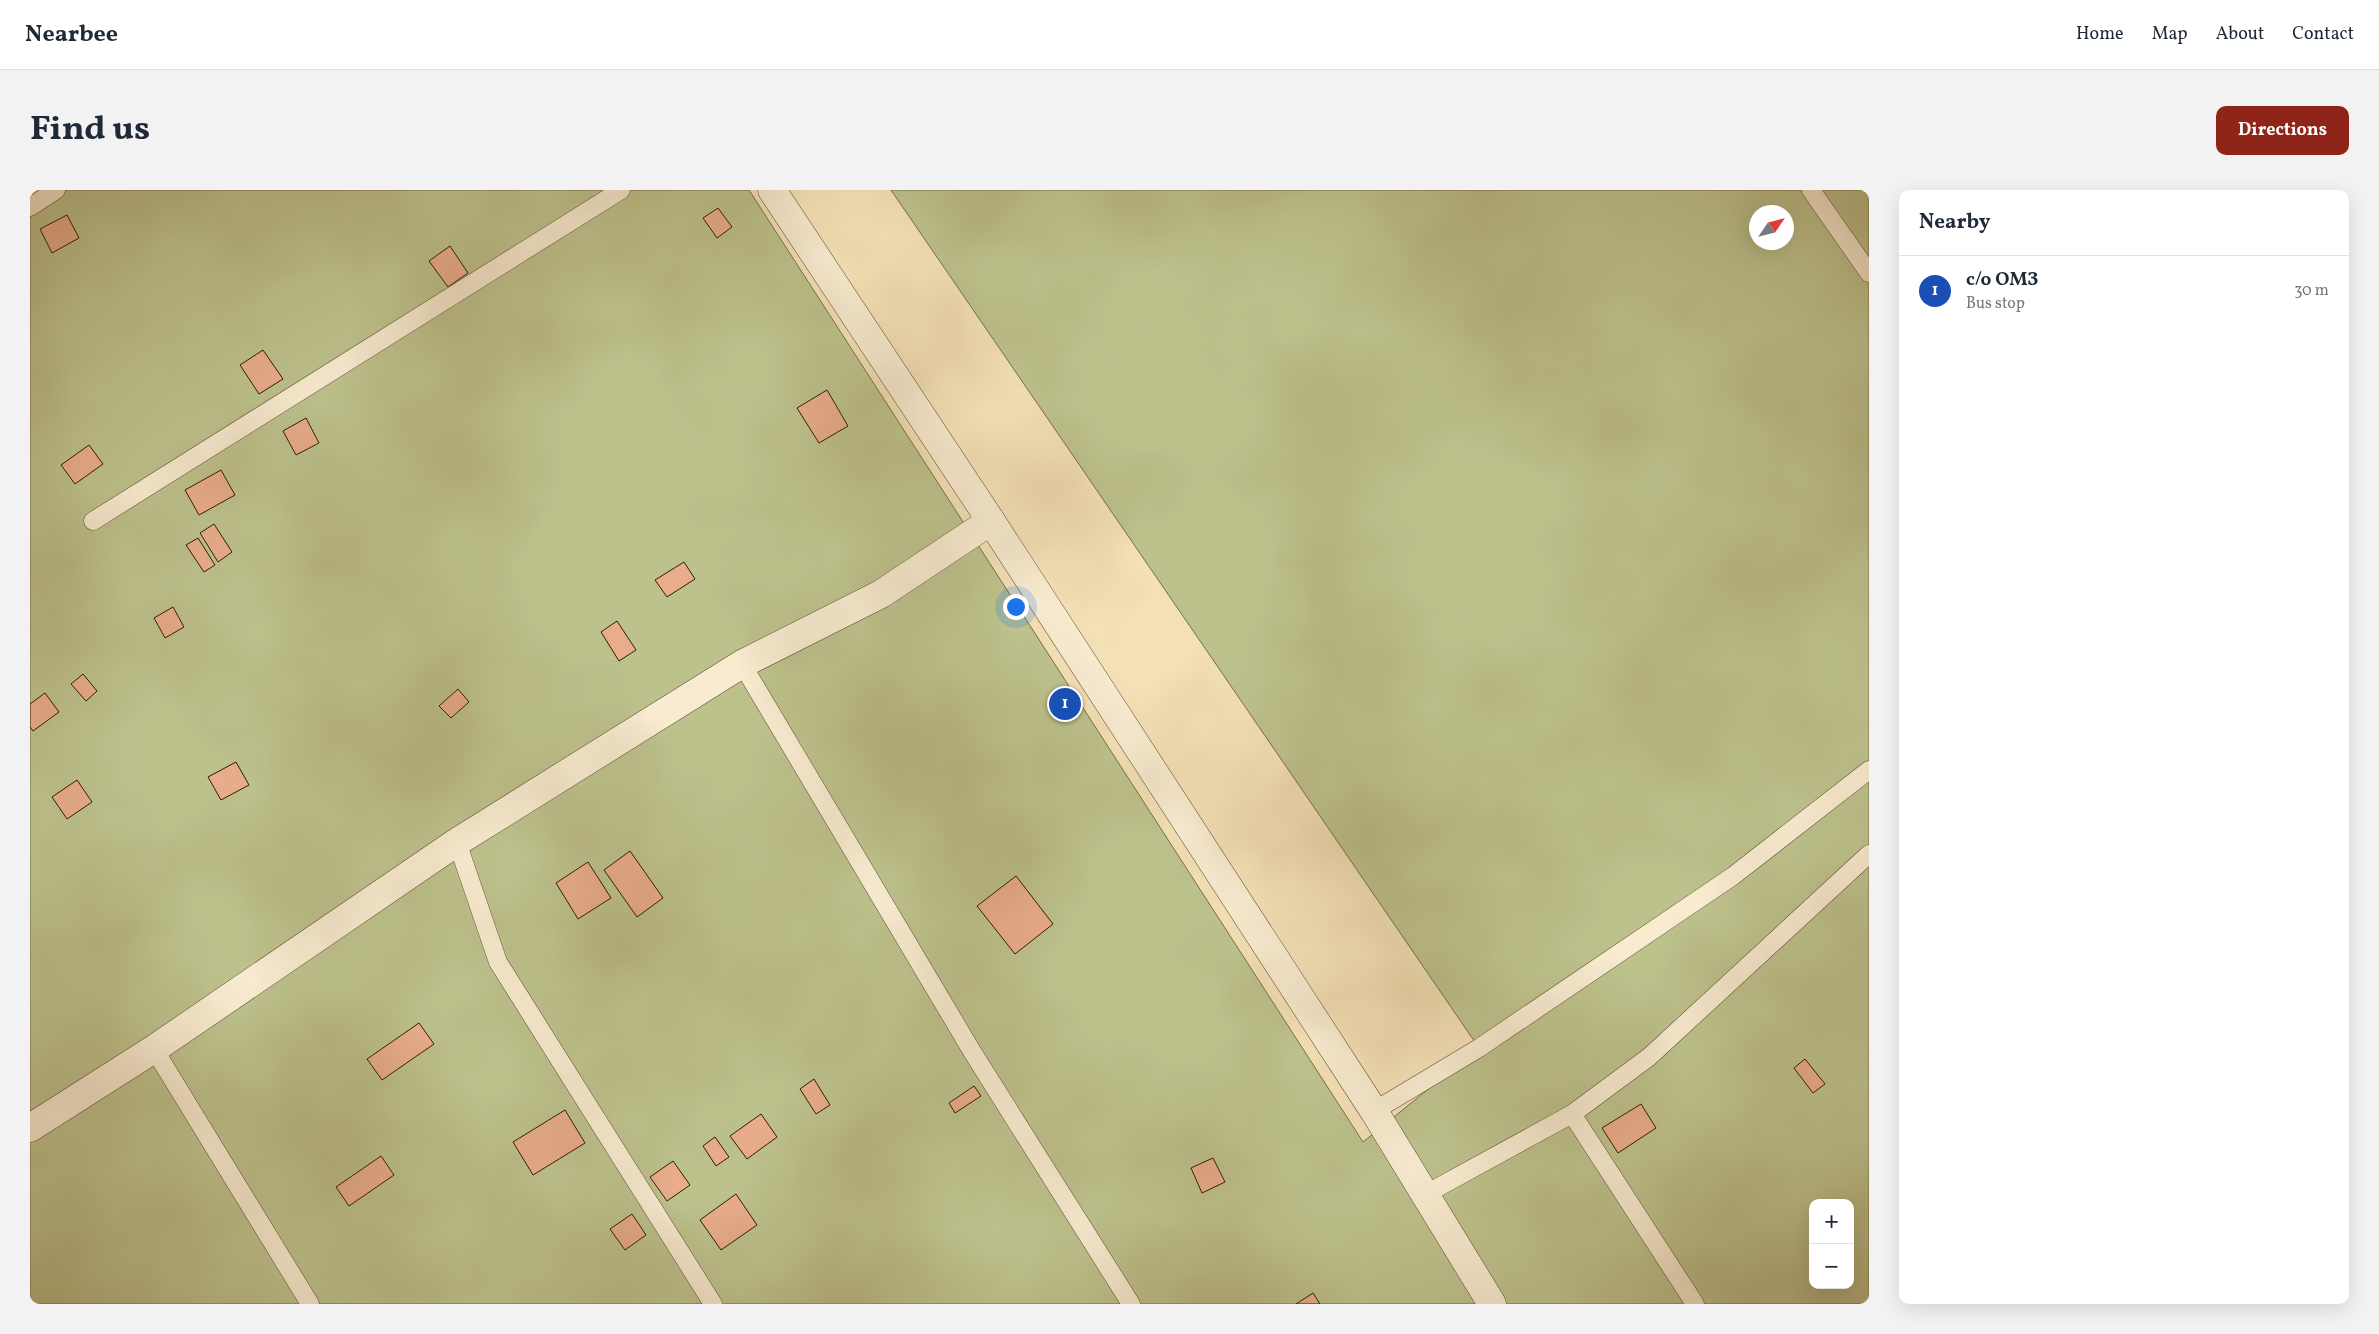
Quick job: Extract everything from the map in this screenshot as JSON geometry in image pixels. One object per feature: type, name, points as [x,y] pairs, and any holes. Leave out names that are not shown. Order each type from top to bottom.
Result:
[{"type":"street","points":[[772,190],[991,522],[1374,1111],[1492,1304]]},
{"type":"street","points":[[30,1128],[154,1049],[456,842],[742,664],[881,594],[991,522]]},
{"type":"lane","points":[[30,207],[56,190]]},
{"type":"lane","points":[[93,521],[621,190]]},
{"type":"lane","points":[[1811,190],[1869,273]]},
{"type":"lane","points":[[742,664],[973,1053],[1131,1304]]},
{"type":"lane","points":[[1374,1111],[1479,1048],[1733,876],[1869,770]]},
{"type":"lane","points":[[456,842],[498,962],[713,1304]]},
{"type":"lane","points":[[1424,1195],[1572,1114],[1649,1057],[1869,854]]},
{"type":"lane","points":[[154,1049],[310,1304]]},
{"type":"lane","points":[[1572,1114],[1694,1304]]},
{"type":"green space","points":[[30,190],[749,190],[1363,1142],[1479,1048],[891,190],[1869,190],[1869,1304],[30,1304]]},
{"type":"building","points":[[718,208],[732,227],[717,238],[703,218]]},
{"type":"building","points":[[67,215],[79,238],[52,253],[40,229]]},
{"type":"building","points":[[450,246],[468,273],[448,287],[429,261]]},
{"type":"building","points":[[263,350],[283,379],[259,394],[240,365]]},
{"type":"building","points":[[827,390],[848,426],[819,443],[797,408]]},
{"type":"building","points":[[306,418],[319,443],[296,455],[283,431]]},
{"type":"building","points":[[89,445],[103,464],[75,484],[61,465]]},
{"type":"building","points":[[221,470],[235,495],[199,515],[185,490]]},
{"type":"building","points":[[214,524],[232,552],[218,562],[200,533]]},
{"type":"building","points":[[198,538],[215,565],[204,572],[186,545]]},
{"type":"building","points":[[684,562],[695,579],[667,597],[655,580]]},
{"type":"building","points":[[173,607],[184,627],[165,638],[154,618]]},
{"type":"building","points":[[617,621],[636,650],[619,661],[601,632]]},
{"type":"building","points":[[83,674],[97,691],[86,701],[71,684]]},
{"type":"building","points":[[458,689],[469,702],[451,718],[439,706]]},
{"type":"building","points":[[45,693],[59,712],[33,731],[30,727],[30,704]]},
{"type":"building","points":[[236,762],[249,785],[221,800],[208,777]]},
{"type":"building","points":[[77,780],[92,802],[67,819],[52,797]]},
{"type":"building","points":[[630,851],[663,898],[637,917],[604,870]]},
{"type":"building","points":[[588,862],[611,898],[578,919],[556,883]]},
{"type":"building","points":[[1016,876],[1053,924],[1015,954],[977,906]]},
{"type":"building","points":[[419,1023],[434,1044],[382,1080],[367,1059]]},
{"type":"building","points":[[1805,1059],[1825,1084],[1813,1093],[1794,1068]]},
{"type":"building","points":[[814,1079],[830,1105],[816,1114],[800,1089]]},
{"type":"building","points":[[974,1086],[981,1096],[955,1113],[949,1103]]},
{"type":"building","points":[[1641,1104],[1656,1128],[1618,1153],[1602,1128]]},
{"type":"building","points":[[565,1110],[585,1143],[533,1175],[513,1142]]},
{"type":"building","points":[[761,1114],[777,1137],[747,1159],[730,1136]]},
{"type":"building","points":[[715,1137],[729,1157],[716,1166],[703,1146]]},
{"type":"building","points":[[381,1156],[394,1175],[349,1206],[336,1187]]},
{"type":"building","points":[[1213,1158],[1225,1182],[1202,1193],[1191,1168]]},
{"type":"building","points":[[673,1161],[690,1185],[667,1201],[650,1177]]},
{"type":"building","points":[[736,1194],[757,1225],[721,1250],[700,1220]]},
{"type":"building","points":[[632,1214],[646,1235],[625,1250],[610,1229]]},
{"type":"building","points":[[1313,1293],[1320,1304],[1296,1304]]},
{"type":"place","name":"с/о ОМЗ","points":[[1065,704]]}]
